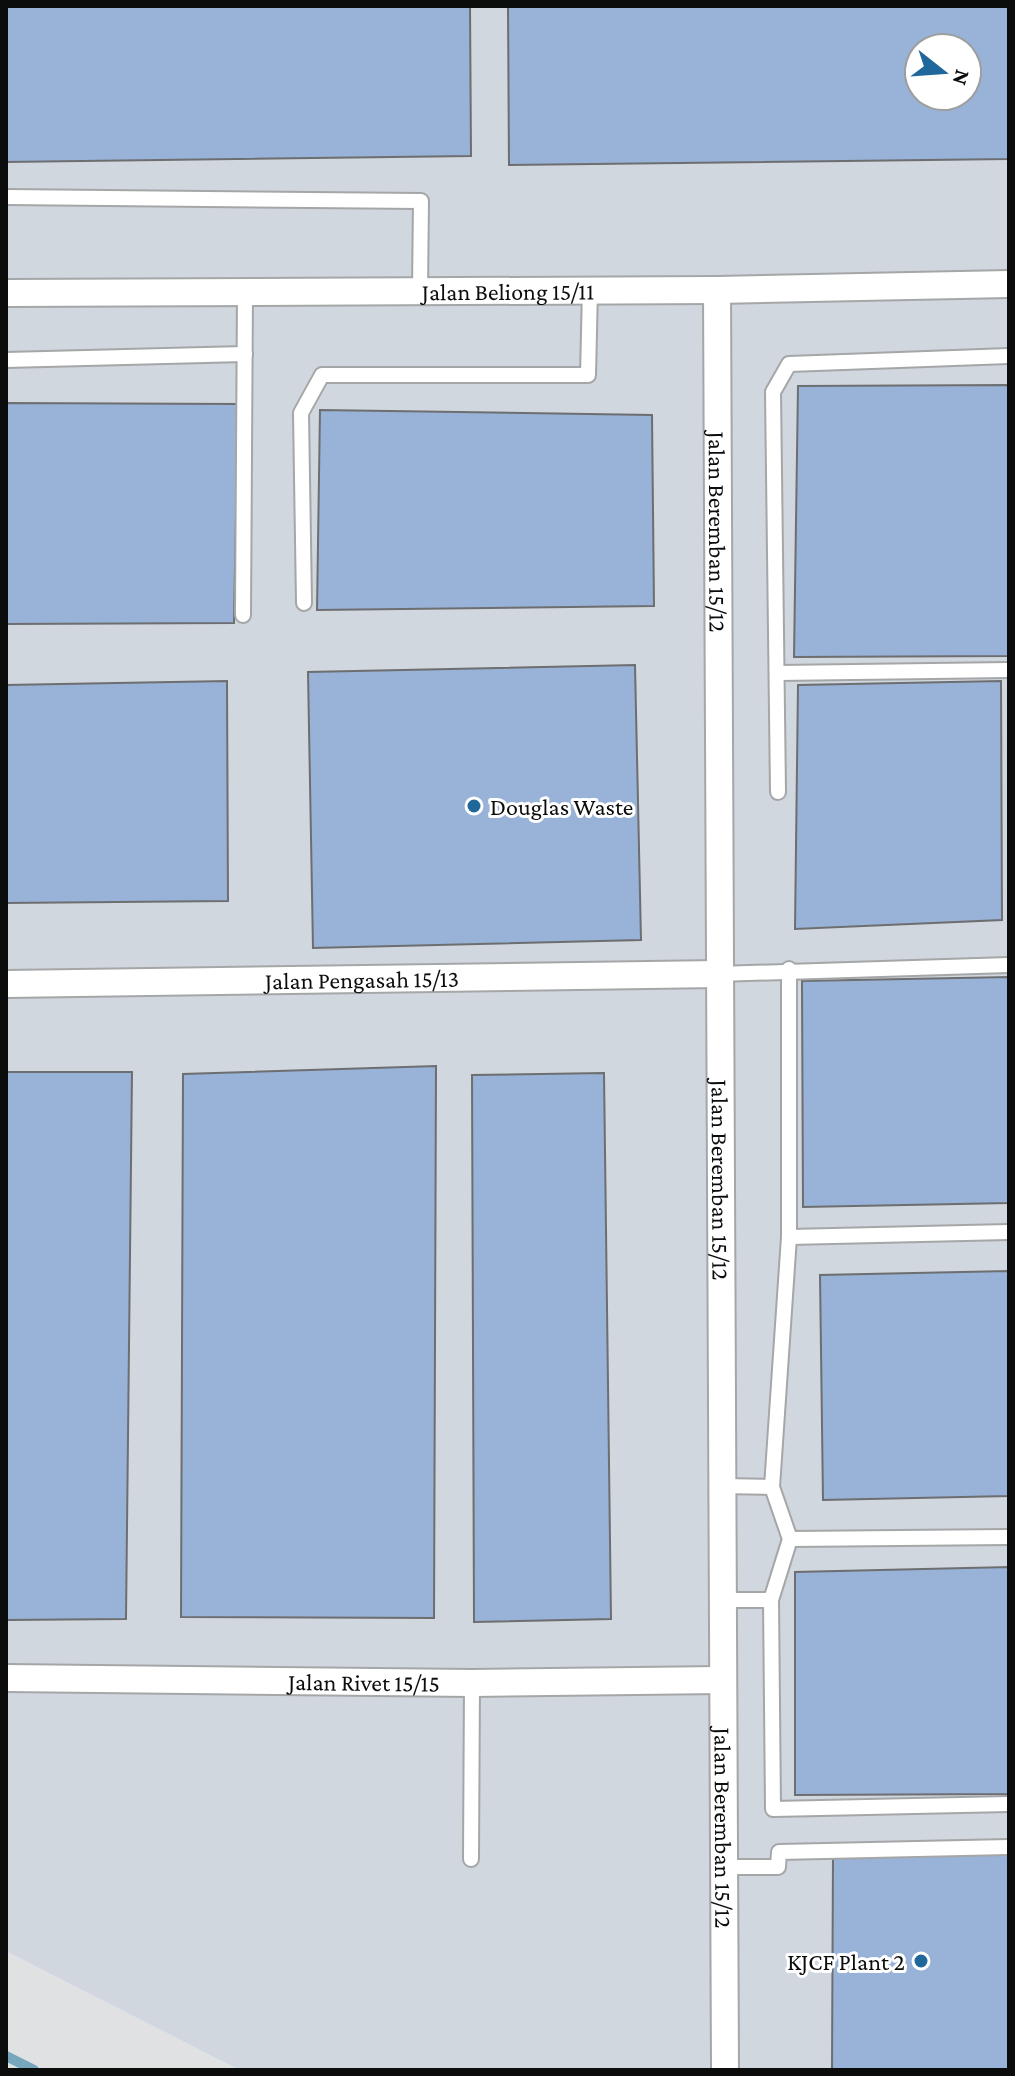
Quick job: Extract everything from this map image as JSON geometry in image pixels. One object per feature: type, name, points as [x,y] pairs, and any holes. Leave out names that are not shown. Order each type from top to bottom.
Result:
[{"type":"street","name":"Jalan Beliong 15/11","points":[[6,293],[717,290],[1009,284]]},
{"type":"street","name":"Jalan Beremban 15/12","points":[[717,290],[720,1600],[725,2070]]},
{"type":"street","name":"Jalan Pengasah 15/13","points":[[6,984],[718,974]]},
{"type":"street","name":"Jalan Rivet 15/15","points":[[6,1678],[472,1683],[721,1680]]},
{"type":"lane","points":[[6,197],[421,201],[420,290]]},
{"type":"lane","points":[[304,603],[301,413],[322,375],[588,375],[590,289]]},
{"type":"lane","points":[[243,615],[245,291]]},
{"type":"lane","points":[[6,360],[245,354]]},
{"type":"lane","points":[[778,792],[773,392],[789,364],[1009,356]]},
{"type":"lane","points":[[777,673],[1009,670]]},
{"type":"lane","points":[[718,974],[789,969],[1009,965]]},
{"type":"lane","points":[[789,969],[789,1237],[772,1487],[790,1539],[771,1600],[773,1809],[1009,1804]]},
{"type":"lane","points":[[789,1237],[1009,1232]]},
{"type":"lane","points":[[720,1486],[772,1487]]},
{"type":"lane","points":[[790,1539],[1009,1537]]},
{"type":"lane","points":[[720,1600],[771,1600]]},
{"type":"lane","points":[[471,1859],[472,1683]]},
{"type":"lane","points":[[722,1867],[778,1867],[779,1852],[1009,1847]]},
{"type":"shaded area","points":[[6,6],[1009,6],[1009,2070],[240,2070],[6,1951]]},
{"type":"building","points":[[6,6],[470,6],[471,156],[6,162]]},
{"type":"building","points":[[508,6],[1009,6],[1009,159],[509,165]]},
{"type":"building","points":[[1009,385],[1009,656],[794,657],[798,386]]},
{"type":"building","points":[[6,403],[238,404],[234,623],[6,624]]},
{"type":"building","points":[[320,410],[652,415],[654,606],[317,610]]},
{"type":"building","name":"Douglas Waste","points":[[635,665],[641,940],[313,948],[308,672]]},
{"type":"building","points":[[227,681],[228,901],[6,903],[6,685]]},
{"type":"building","points":[[1001,681],[1002,920],[795,929],[798,685]]},
{"type":"building","points":[[1009,977],[1009,1203],[803,1207],[802,981]]},
{"type":"building","points":[[436,1066],[434,1618],[181,1617],[183,1074]]},
{"type":"building","points":[[6,1072],[132,1072],[126,1619],[6,1620]]},
{"type":"building","points":[[604,1073],[611,1619],[474,1622],[472,1075]]},
{"type":"building","points":[[1009,1271],[1009,1496],[823,1500],[820,1275]]},
{"type":"building","points":[[1009,1567],[1009,1794],[795,1795],[795,1572]]},
{"type":"building","name":"KJCF Plant 2","points":[[833,1852],[1009,1852],[1009,2070],[832,2070]]},
{"type":"waterway","points":[[6,2056],[34,2070]]},
{"type":"place","name":"Douglas Waste","points":[[474,806]]},
{"type":"place","name":"KJCF Plant 2","points":[[921,1961]]}]
